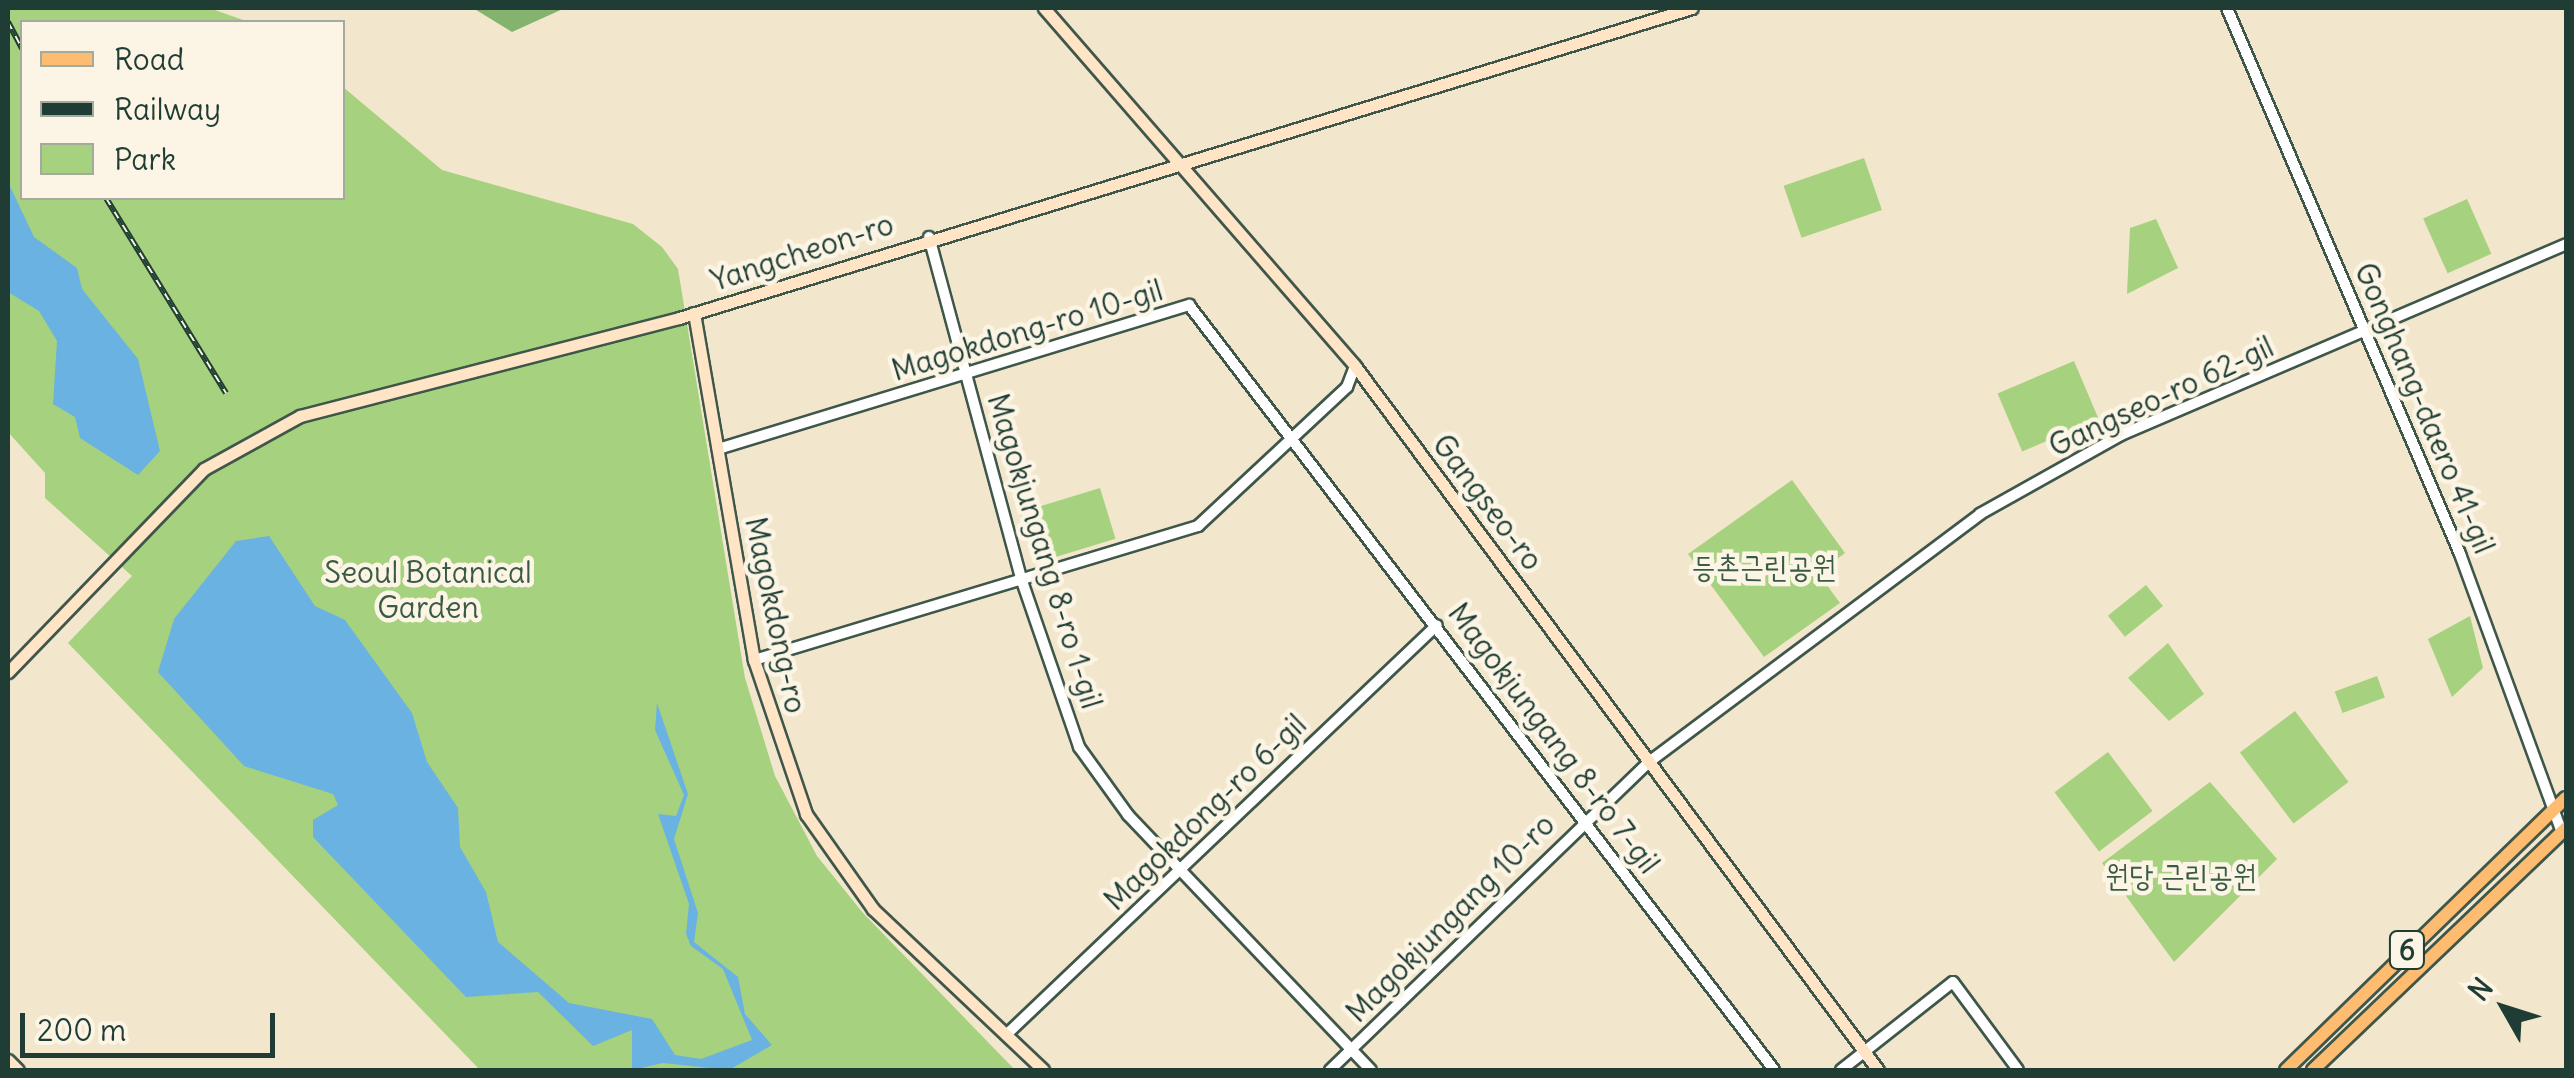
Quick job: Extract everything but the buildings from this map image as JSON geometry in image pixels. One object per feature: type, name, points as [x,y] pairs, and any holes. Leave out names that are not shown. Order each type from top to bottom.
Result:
[{"type":"main road","name":"Gangseo-ro","points":[[1044,8],[1355,366],[1878,1070]]},
{"type":"main road","name":"Yangcheon-ro","points":[[8,672],[237,444],[300,416],[694,314],[1177,160],[1692,8]]},
{"type":"main road","name":"Magokdong-ro","points":[[694,314],[754,660],[816,830],[873,909],[1042,1070]]},
{"type":"main road","name":"6","points":[[2286,1070],[2566,798]]},
{"type":"main road","name":"6","points":[[2314,1070],[2564,831]]},
{"type":"main road","points":[[8,1060],[18,1070]]},
{"type":"street","name":"Gonghang-daero 41-gil","points":[[2227,8],[2359,328],[2456,544],[2564,831]]},
{"type":"street","name":"Magokjungang 8-ro 1-gil","points":[[929,237],[1022,581],[1079,746],[1180,870],[1371,1070]]},
{"type":"street","name":"Gangseo-ro 62-gil","points":[[1650,762],[1980,514],[2120,435],[2359,328],[2566,244]]},
{"type":"street","name":"Magokdong-ro 10-gil","points":[[718,449],[1189,305],[1294,436]]},
{"type":"street","points":[[754,660],[1198,526],[1347,387],[1355,366]]},
{"type":"street","name":"Magokjungang 8-ro 7-gil","points":[[1294,436],[1774,1070]]},
{"type":"street","name":"Magokdong-ro 6-gil","points":[[1007,1034],[1437,626]]},
{"type":"street","name":"Magokjungang 10-ro","points":[[1330,1070],[1584,820],[1650,762]]},
{"type":"street","points":[[1841,1070],[1862,1049],[1953,982],[2018,1070]]},
{"type":"green space","name":"Seoul Botanical Garden","points":[[8,8],[209,8],[243,20],[20,20],[20,200],[345,200],[345,89],[442,170],[633,224],[662,247],[678,269],[745,678],[775,776],[817,856],[863,913],[1015,1070],[480,1070],[68,643],[132,576],[45,498],[45,473],[8,432]]},
{"type":"green space","points":[[473,8],[565,8],[512,32]]},
{"type":"green space","points":[[1864,158],[1882,210],[1802,238],[1784,186]]},
{"type":"green space","points":[[2467,199],[2491,254],[2448,273],[2423,219]]},
{"type":"green space","points":[[2156,219],[2178,268],[2127,294],[2130,228]]},
{"type":"green space","points":[[2074,361],[2099,419],[2022,451],[1998,393]]},
{"type":"green space","name":"등촌근린공원","points":[[1792,480],[1845,553],[1818,573],[1840,603],[1764,657],[1688,554]]},
{"type":"green space","points":[[1100,488],[1115,539],[1035,563],[1020,513]]},
{"type":"green space","points":[[2146,585],[2163,606],[2125,637],[2108,616]]},
{"type":"green space","points":[[2470,616],[2483,668],[2452,697],[2428,639]]},
{"type":"green space","points":[[2168,643],[2204,694],[2169,721],[2128,678]]},
{"type":"green space","points":[[2377,676],[2385,698],[2343,713],[2335,691]]},
{"type":"green space","points":[[2295,711],[2349,782],[2293,824],[2240,753]]},
{"type":"green space","points":[[2108,752],[2153,811],[2099,851],[2054,792]]},
{"type":"green space","name":"원당 근린공원","points":[[2210,782],[2277,859],[2174,962],[2102,863]]},
{"type":"water","points":[[8,182],[34,237],[77,268],[82,289],[138,359],[160,451],[138,475],[80,438],[75,417],[53,404],[57,341],[39,311],[8,292]]},
{"type":"water","points":[[269,536],[315,606],[345,620],[412,713],[427,762],[458,808],[460,847],[486,892],[498,942],[569,1003],[652,1019],[675,1055],[701,1059],[752,1040],[723,969],[691,946],[686,934],[689,904],[658,814],[676,816],[684,795],[655,730],[657,703],[688,794],[674,839],[698,913],[694,942],[738,977],[745,1014],[772,1045],[729,1070],[663,1063],[632,1070],[632,1030],[593,1046],[538,992],[466,997],[313,837],[313,820],[338,805],[333,794],[244,766],[158,672],[174,619],[236,541]]},
{"type":"railway","points":[[8,22],[20,44]]},
{"type":"railway","points":[[107,200],[226,393]]}]
